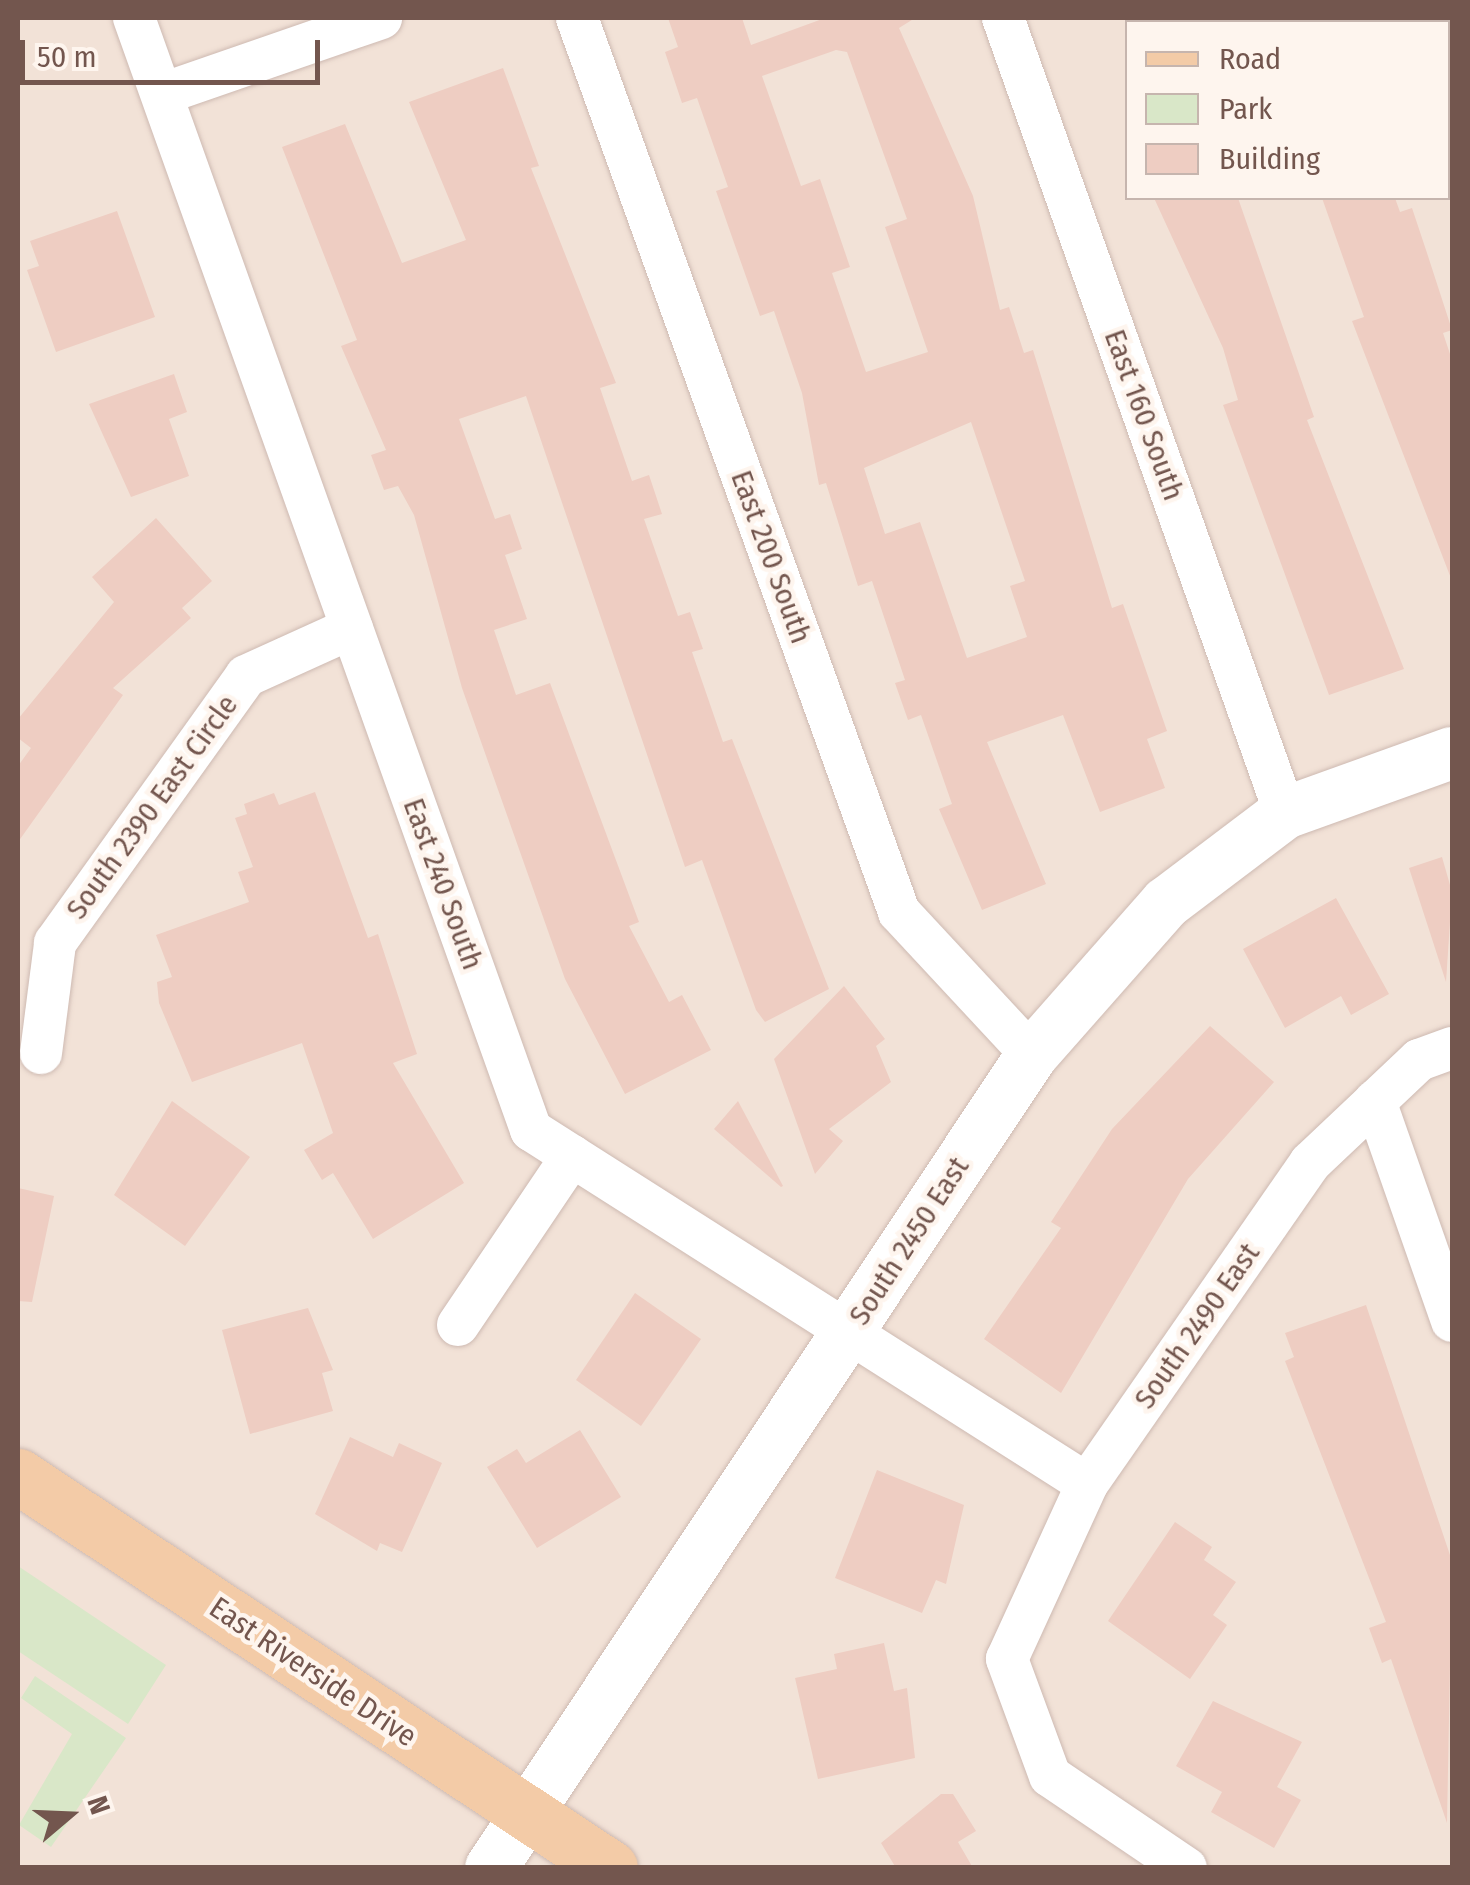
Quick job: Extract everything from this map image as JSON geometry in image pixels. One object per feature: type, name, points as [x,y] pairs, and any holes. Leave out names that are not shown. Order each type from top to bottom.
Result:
[{"type":"main road","name":"East Riverside Drive","points":[[18,1476],[610,1868]]},
{"type":"street","name":"East 240 South","points":[[134,18],[531,1130],[1087,1484]]},
{"type":"street","points":[[162,94],[381,18]]},
{"type":"street","name":"East 200 South","points":[[577,18],[900,912],[1032,1054]]},
{"type":"street","name":"East 160 South","points":[[1003,18],[1284,813]]},
{"type":"street","name":"South 2390 East Circle","points":[[41,1053],[54,943],[246,676],[352,628]]},
{"type":"street","name":"South 2450 East","points":[[491,1868],[530,1815],[1032,1054],[1166,904],[1284,813],[1452,753]]},
{"type":"street","name":"South 2490 East","points":[[1186,1868],[1050,1776],[1007,1659],[1087,1484],[1310,1163],[1419,1060],[1452,1048]]},
{"type":"street","points":[[1375,1101],[1452,1320]]},
{"type":"street","points":[[458,1325],[572,1156]]},
{"type":"shaded area","points":[[18,18],[1452,18],[1452,1867],[18,1867]]},
{"type":"green space","points":[[18,1566],[166,1665],[128,1724],[18,1651]]},
{"type":"green space","points":[[35,1676],[126,1738],[51,1847],[19,1825],[72,1734],[21,1698]]},
{"type":"building","points":[[668,18],[742,18],[751,45],[825,18],[915,18],[899,28],[973,196],[1000,310],[1009,307],[1024,353],[1033,350],[1112,608],[1123,604],[1167,731],[1147,739],[1165,788],[1100,812],[1063,715],[987,742],[1046,884],[982,910],[939,809],[952,804],[921,715],[908,720],[895,683],[905,680],[872,581],[858,586],[826,483],[819,485],[802,393],[774,311],[760,316],[716,191],[728,187],[697,98],[682,103],[665,52],[678,47]],"holes":[[[836,50],[847,52],[907,219],[885,227],[928,352],[866,372],[832,273],[850,267],[820,179],[801,186],[762,76]],[[971,422],[1025,581],[1010,586],[1027,637],[967,658],[920,522],[885,534],[864,468]]]},
{"type":"building","points":[[503,68],[539,166],[531,168],[616,383],[600,388],[632,481],[649,475],[662,514],[644,519],[678,616],[690,612],[703,649],[692,652],[723,742],[732,739],[829,989],[765,1022],[756,1010],[702,860],[685,867],[526,396],[459,419],[495,519],[510,514],[522,549],[505,555],[527,619],[494,630],[516,695],[550,683],[639,922],[629,926],[669,1002],[682,995],[711,1050],[625,1094],[565,979],[462,688],[414,515],[398,486],[384,490],[371,455],[386,450],[341,346],[357,340],[282,147],[345,124],[402,263],[466,240],[409,102]]},
{"type":"building","points":[[1155,200],[1239,200],[1314,417],[1307,420],[1404,669],[1329,695],[1223,405],[1238,400],[1223,348]]},
{"type":"building","points":[[1323,200],[1396,200],[1400,212],[1412,208],[1452,330],[1443,333],[1452,360],[1452,581],[1352,321],[1364,317]]},
{"type":"building","points":[[117,211],[155,317],[56,352],[27,270],[39,266],[30,241]]},
{"type":"building","points":[[174,374],[187,412],[169,419],[189,476],[131,497],[89,404]]},
{"type":"building","points":[[156,518],[212,581],[182,608],[191,618],[113,688],[123,695],[18,842],[18,766],[31,748],[18,738],[18,719],[114,602],[92,577]]},
{"type":"building","points":[[315,792],[368,938],[378,934],[417,1054],[393,1063],[464,1183],[373,1239],[333,1173],[322,1180],[304,1150],[333,1133],[302,1043],[192,1082],[159,1003],[157,982],[172,977],[156,935],[249,902],[238,872],[253,867],[235,818],[247,814],[244,804],[274,793],[279,805]]},
{"type":"building","points":[[1442,857],[1452,892],[1446,982],[1409,868]]},
{"type":"building","points":[[1336,898],[1389,994],[1351,1015],[1341,996],[1285,1028],[1243,949]]},
{"type":"building","points":[[844,986],[885,1039],[876,1046],[891,1082],[829,1129],[843,1141],[815,1174],[774,1059]]},
{"type":"building","points":[[1210,1026],[1274,1082],[1188,1179],[1061,1393],[984,1339],[1061,1228],[1051,1222],[1112,1129]]},
{"type":"building","points":[[172,1101],[250,1157],[185,1246],[114,1195]]},
{"type":"building","points":[[738,1101],[783,1186],[714,1129]]},
{"type":"building","points":[[18,1188],[54,1196],[32,1302],[18,1301]]},
{"type":"building","points":[[635,1293],[701,1339],[641,1426],[576,1380]]},
{"type":"building","points":[[1366,1305],[1452,1561],[1447,1823],[1391,1659],[1382,1663],[1369,1628],[1386,1622],[1285,1361],[1294,1357],[1285,1333]]},
{"type":"building","points":[[308,1308],[333,1370],[322,1373],[333,1411],[250,1434],[222,1330]]},
{"type":"building","points":[[580,1430],[621,1497],[537,1548],[487,1467],[517,1449],[526,1463]]},
{"type":"building","points":[[350,1437],[393,1457],[399,1443],[442,1463],[402,1552],[380,1543],[377,1551],[315,1514]]},
{"type":"building","points":[[877,1470],[964,1505],[946,1584],[936,1580],[922,1613],[835,1578]]},
{"type":"building","points":[[1175,1522],[1212,1547],[1204,1560],[1236,1582],[1213,1615],[1227,1625],[1190,1679],[1108,1621]]},
{"type":"building","points":[[884,1643],[894,1691],[907,1688],[915,1758],[818,1779],[795,1678],[837,1669],[834,1654]]},
{"type":"building","points":[[1213,1701],[1302,1742],[1277,1787],[1301,1800],[1274,1848],[1211,1812],[1222,1792],[1176,1766]]},
{"type":"building","points":[[941,1794],[953,1794],[976,1831],[958,1842],[973,1868],[896,1868],[881,1843]]}]
